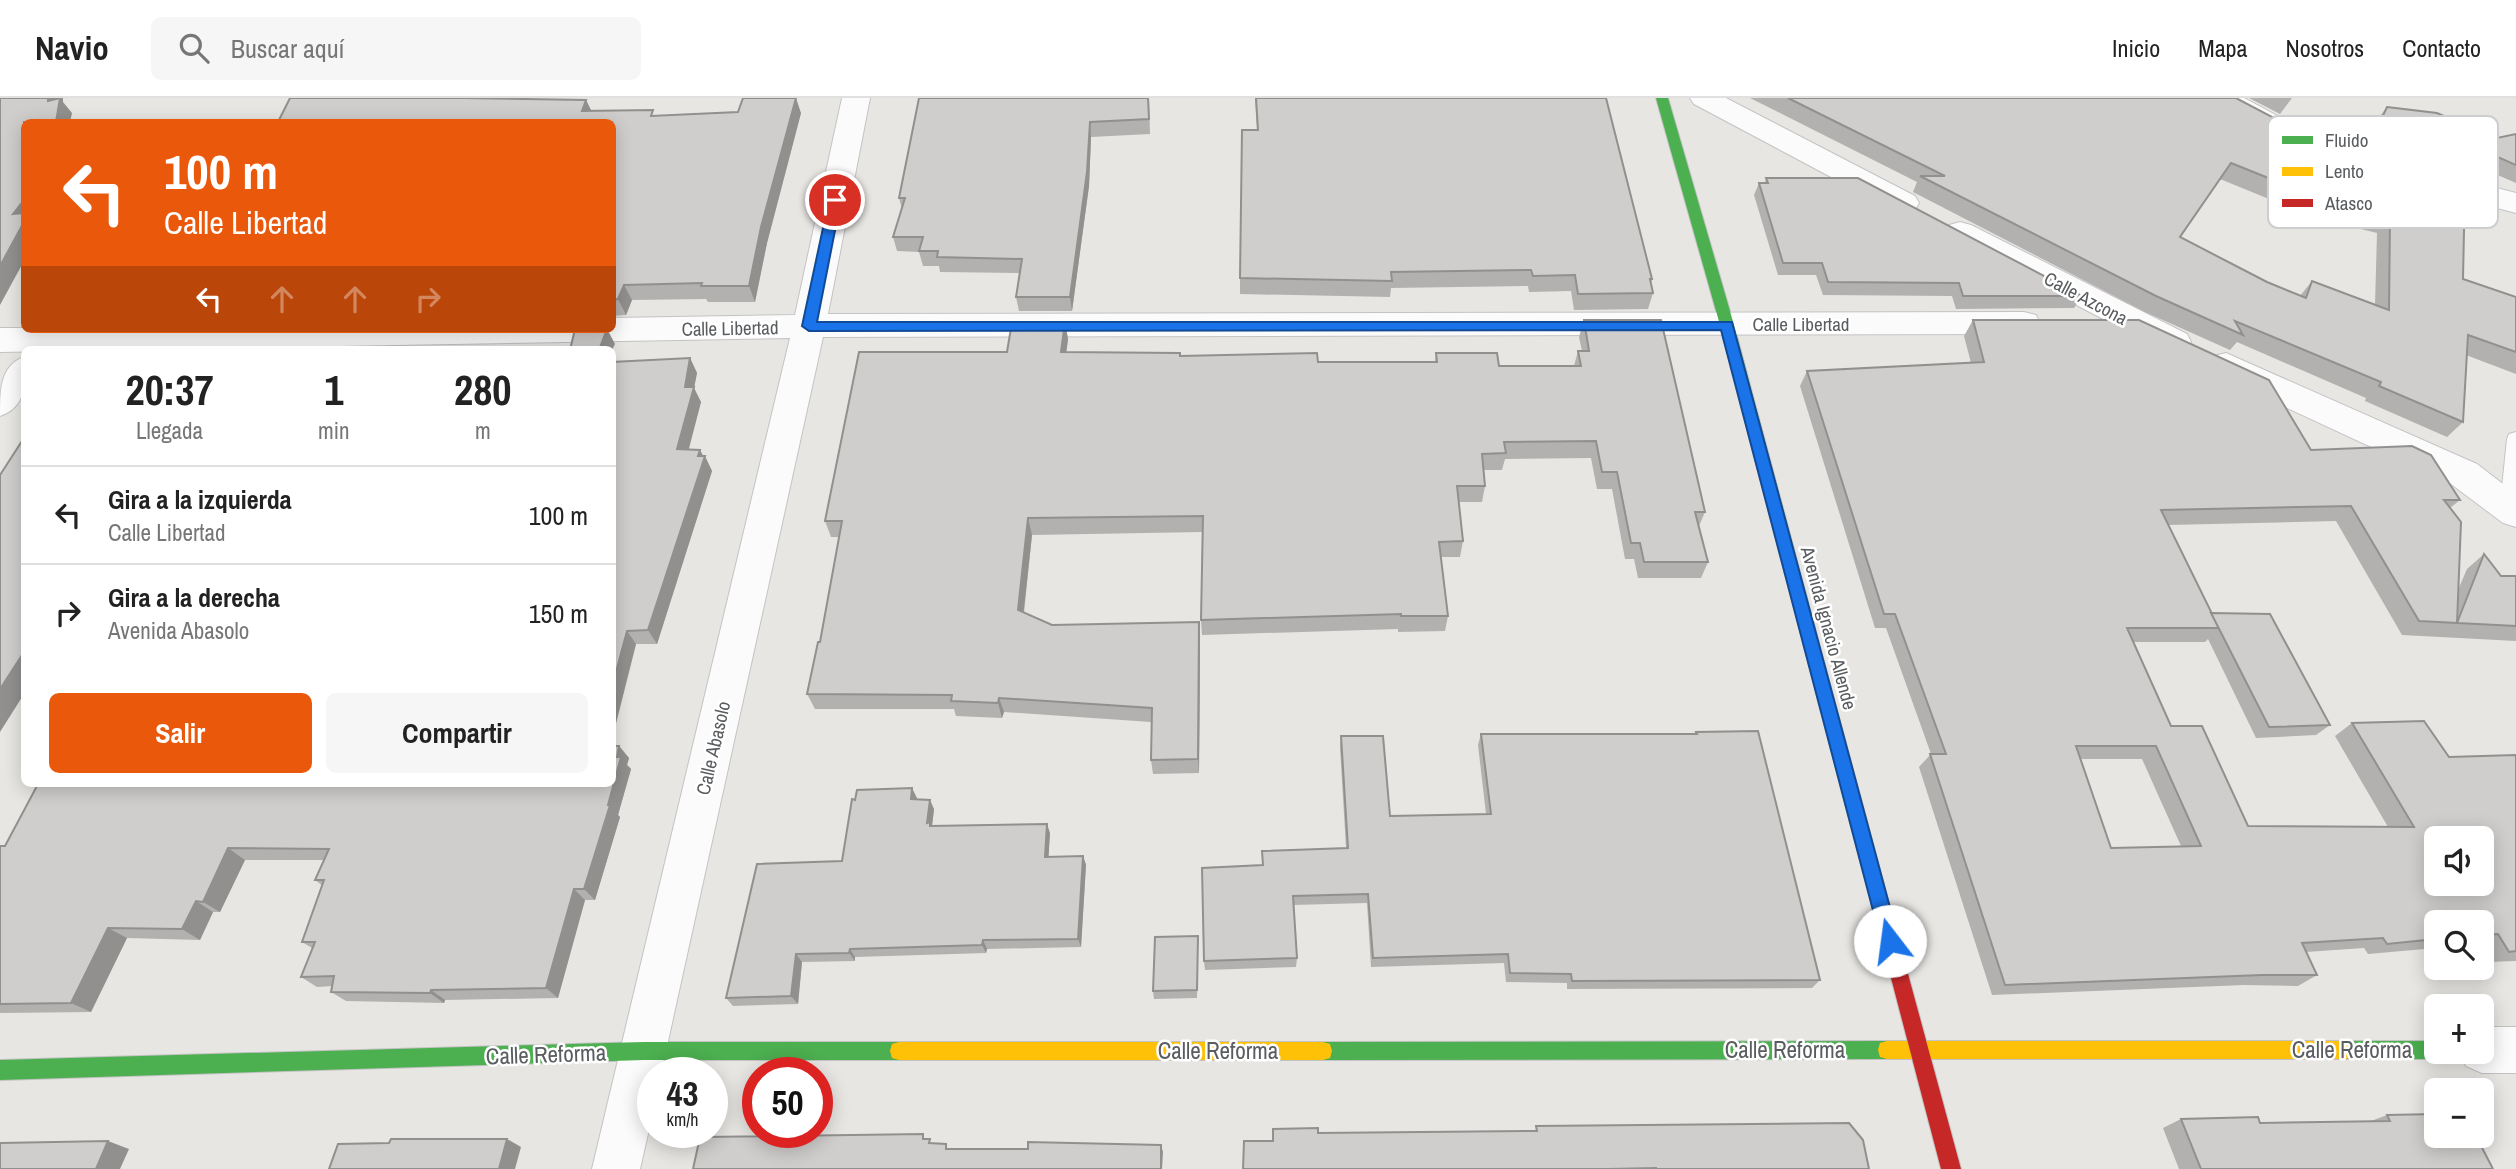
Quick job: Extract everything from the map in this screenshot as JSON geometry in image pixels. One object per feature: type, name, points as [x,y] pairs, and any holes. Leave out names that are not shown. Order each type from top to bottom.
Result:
[{"type":"street","name":"Calle Abasolo","points":[[616,1169],[809,326],[856,98]]},
{"type":"street","name":"Avenida Ignacio Allende","points":[[1662,98],[1727,325],[1951,1169]]},
{"type":"street","name":"Calle Azcona","points":[[1704,98],[2132,322],[2464,474],[2514,509]]},
{"type":"street","points":[[2222,98],[2268,122]]},
{"type":"street","points":[[2498,198],[2516,203]]},
{"type":"street","name":"Calle Libertad","points":[[616,330],[809,326],[2132,322]]},
{"type":"street","name":"Calle Libertad","points":[[0,340],[427,333]]},
{"type":"street","points":[[0,402],[21,373]]},
{"type":"street","name":"Calle Reforma","points":[[0,1070],[644,1051],[1918,1048],[2424,1050]]},
{"type":"street","points":[[2494,1050],[2516,1050]]},
{"type":"lane","points":[[2514,509],[2516,439]]},
{"type":"building","points":[[0,98],[48,98],[48,101],[60,98],[56,119],[21,119],[21,204],[13,214],[21,213],[21,228],[0,266]]},
{"type":"building","points":[[290,98],[586,100],[582,111],[653,110],[651,116],[738,112],[743,98],[796,98],[761,227],[749,286],[701,286],[702,283],[624,285],[616,299],[616,119],[280,119]]},
{"type":"building","points":[[919,98],[1148,98],[1149,119],[1090,122],[1087,172],[1070,297],[1016,297],[1022,259],[937,257],[938,251],[919,251],[923,237],[893,237],[905,198],[899,198]]},
{"type":"building","points":[[1256,98],[1606,98],[1652,279],[1653,293],[1578,294],[1575,275],[1533,276],[1531,270],[1391,272],[1392,281],[1240,278],[1242,130],[1258,130]]},
{"type":"building","points":[[1788,98],[2236,98],[2270,116],[2268,116],[2268,178],[2231,163],[2180,237],[2267,282],[2306,298],[2312,281],[2389,310],[2390,228],[2464,228],[2463,279],[2516,297],[2516,352],[2468,335],[2463,422],[2379,386],[2381,382],[2235,321],[2243,335],[2156,296],[1920,176],[1945,176]]},
{"type":"building","points":[[2387,107],[2444,116],[2383,116]]},
{"type":"building","points":[[2516,134],[2516,165],[2498,157],[2498,138]]},
{"type":"building","points":[[1766,178],[1858,178],[2082,296],[1963,296],[1959,283],[1828,282],[1822,263],[1783,263],[1759,183],[1768,183]]},
{"type":"building","points":[[1584,320],[1661,320],[1705,512],[1695,512],[1708,562],[1644,562],[1640,543],[1631,543],[1617,472],[1602,472],[1596,441],[1504,442],[1506,453],[1482,454],[1485,486],[1457,486],[1463,541],[1439,542],[1448,616],[1401,614],[1201,620],[1203,516],[1028,518],[1018,610],[1052,625],[1199,622],[1198,759],[1151,760],[1152,708],[999,698],[998,703],[951,701],[952,695],[807,694],[820,642],[842,521],[825,521],[859,352],[1007,352],[1012,322],[1065,322],[1061,352],[1180,353],[1180,356],[1317,353],[1318,362],[1437,362],[1436,353],[1497,353],[1499,366],[1581,366],[1578,351],[1589,351]]},
{"type":"building","points":[[1973,320],[2139,320],[2269,380],[2311,450],[2412,446],[2431,455],[2460,500],[2444,500],[2461,522],[2457,623],[2419,621],[2351,506],[2161,510],[2219,628],[2127,628],[2171,726],[2202,726],[2248,826],[2414,827],[2352,723],[2424,721],[2449,757],[2516,755],[2516,951],[2509,952],[2498,934],[2494,934],[2494,910],[2424,910],[2424,940],[2387,944],[2383,938],[2302,943],[2317,975],[2005,985],[1930,754],[1946,754],[1895,614],[1884,614],[1807,371],[1984,362]],"holes":[[[2076,746],[2156,746],[2201,846],[2111,848]]]},
{"type":"building","points":[[574,333],[605,333],[601,346],[571,346]]},
{"type":"building","points":[[690,358],[685,387],[694,387],[677,449],[700,450],[698,456],[705,456],[648,630],[627,631],[616,672],[616,362]]},
{"type":"building","points":[[21,443],[21,657],[0,689],[0,475]]},
{"type":"building","points":[[2484,554],[2501,576],[2516,576],[2516,626],[2457,623]]},
{"type":"building","points":[[2211,613],[2270,614],[2330,725],[2269,727]]},
{"type":"building","points":[[1758,731],[1820,980],[1572,981],[1571,974],[1510,973],[1508,954],[1373,958],[1368,894],[1293,896],[1297,958],[1204,961],[1202,868],[1263,865],[1262,851],[1348,848],[1341,736],[1383,736],[1390,816],[1491,814],[1481,734],[1697,734],[1696,732]]},
{"type":"building","points":[[616,746],[619,746],[617,757],[621,757],[616,775]]},
{"type":"building","points":[[36,787],[613,787],[610,805],[584,889],[574,889],[546,988],[431,990],[430,993],[331,992],[334,976],[301,977],[315,942],[302,942],[324,880],[315,880],[329,849],[228,848],[203,902],[196,901],[182,929],[108,928],[71,1003],[0,1004],[0,846],[5,846]]},
{"type":"building","points":[[912,788],[911,799],[930,800],[927,823],[930,822],[930,826],[1047,824],[1045,857],[1083,856],[1078,939],[983,940],[982,945],[850,949],[849,953],[796,954],[791,996],[726,998],[757,864],[842,861],[852,799],[855,800],[857,790]]},
{"type":"building","points":[[1198,936],[1197,990],[1153,991],[1155,937]]},
{"type":"building","points":[[2424,1114],[2424,1148],[2482,1148],[2493,1169],[2201,1169],[2181,1119],[2258,1117],[2260,1123],[2390,1121],[2387,1115]]},
{"type":"building","points":[[1849,1123],[1863,1140],[1869,1169],[1243,1169],[1244,1141],[1273,1141],[1273,1129],[1318,1128],[1318,1133],[1537,1131],[1536,1126]]},
{"type":"building","points":[[923,1134],[923,1139],[930,1139],[929,1143],[946,1144],[946,1149],[1028,1149],[1028,1142],[1161,1145],[1161,1169],[693,1169],[698,1148],[728,1148],[728,1137],[742,1136],[742,1148],[833,1148],[833,1135]]},
{"type":"building","points":[[391,1139],[507,1139],[499,1169],[329,1169],[338,1144],[389,1143]]},
{"type":"building","points":[[108,1141],[96,1169],[0,1169],[0,1143]]},
{"type":"traffic: fast","points":[[1662,98],[1727,325],[1818,669]]},
{"type":"traffic: fast","points":[[1323,1051],[1887,1050]]},
{"type":"traffic: fast","points":[[2346,1050],[2424,1050]]},
{"type":"traffic: fast","points":[[0,1070],[644,1051],[899,1051]]},
{"type":"traffic: slow","points":[[1818,669],[1899,974]]},
{"type":"traffic: slow","points":[[1887,1050],[2346,1050]]},
{"type":"traffic: slow","points":[[899,1051],[1323,1051]]},
{"type":"traffic: jam","points":[[1899,974],[1951,1169]]},
{"type":"route","points":[[835,200],[809,326],[1727,325],[1890,941]]}]
